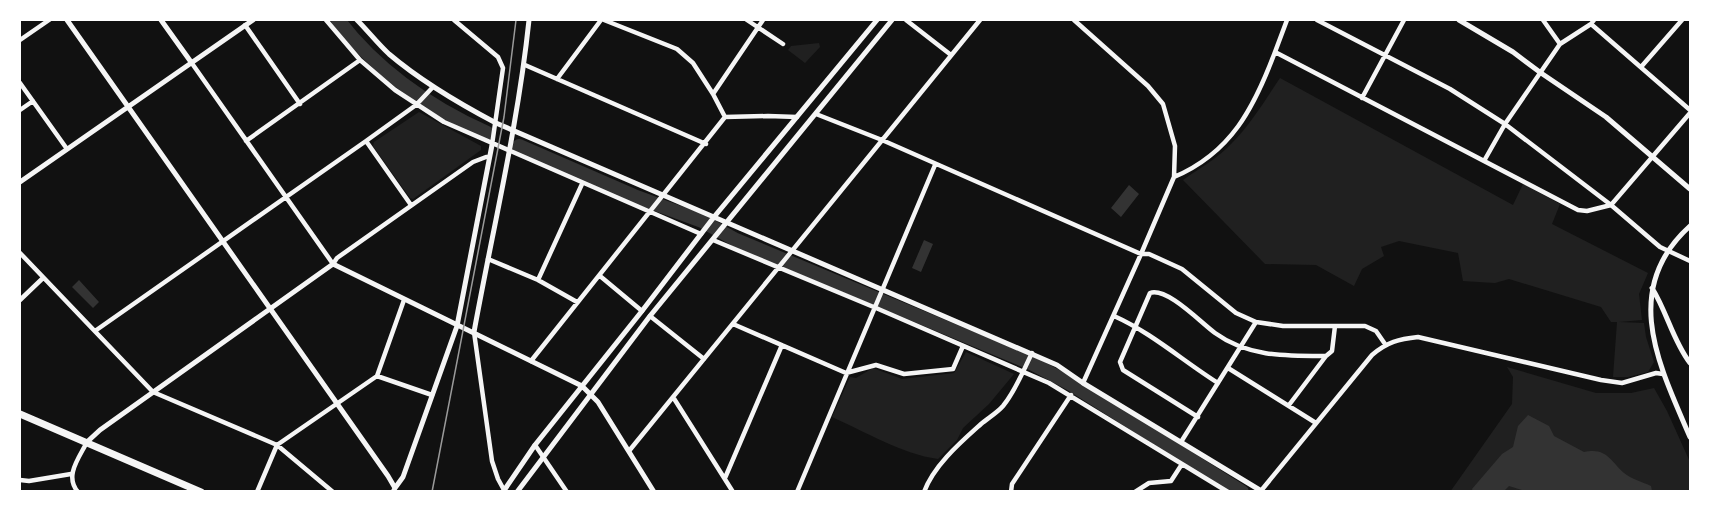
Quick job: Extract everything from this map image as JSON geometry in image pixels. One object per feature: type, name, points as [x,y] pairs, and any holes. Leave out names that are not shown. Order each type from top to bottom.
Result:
[{"type":"main road","points":[[20,414],[201,492]]},
{"type":"street","points":[[20,40],[49,20]]},
{"type":"street","points":[[67,20],[338,403],[394,490],[403,477],[457,326],[496,123],[502,68],[498,57],[454,20]]},
{"type":"street","points":[[161,20],[333,264],[582,386],[591,394],[654,492]]},
{"type":"street","points":[[20,182],[253,20]]},
{"type":"street","points":[[326,20],[360,60],[416,105],[444,122],[492,145],[702,232]]},
{"type":"street","points":[[357,20],[388,53],[432,88],[496,123],[713,218],[789,254],[1030,356],[1057,365],[1262,491],[1372,355],[1385,344],[1399,339],[1418,337],[1622,383],[1656,373],[1663,374]]},
{"type":"street","points":[[529,20],[525,65],[514,130],[474,332],[492,461],[504,491],[535,445],[713,218],[877,20]]},
{"type":"street","points":[[557,79],[603,20],[677,49],[693,63],[725,117]]},
{"type":"street","points":[[747,20],[783,45]]},
{"type":"street","points":[[713,94],[763,20]]},
{"type":"street","points":[[517,492],[650,316],[892,20]]},
{"type":"street","points":[[906,20],[951,55]]},
{"type":"street","points":[[629,451],[980,20]]},
{"type":"street","points":[[1074,20],[1148,86],[1163,104],[1175,146],[1173,177],[1083,383]]},
{"type":"street","points":[[1173,177],[1194,168],[1234,133],[1255,102],[1287,20]]},
{"type":"street","points":[[1317,20],[1450,89],[1505,124],[1611,205],[1660,247],[1690,261]]},
{"type":"street","points":[[1362,98],[1404,20]]},
{"type":"street","points":[[1459,20],[1513,52],[1606,117],[1690,189]]},
{"type":"street","points":[[1543,20],[1560,44]]},
{"type":"street","points":[[1641,68],[1682,20]]},
{"type":"street","points":[[1275,52],[1362,98],[1578,210],[1587,211],[1611,205],[1690,112],[1592,22],[1560,44],[1505,124],[1484,161]]},
{"type":"street","points":[[245,25],[300,104]]},
{"type":"street","points":[[246,141],[360,60]]},
{"type":"street","points":[[525,65],[706,144]]},
{"type":"street","points":[[20,83],[67,149]]},
{"type":"street","points":[[95,331],[416,105],[432,88]]},
{"type":"street","points":[[20,111],[33,101]]},
{"type":"street","points":[[816,114],[882,140],[934,165],[1141,254],[1149,254],[1182,269],[1236,313],[1256,322],[1282,326],[1365,326],[1376,331],[1385,344]]},
{"type":"street","points":[[725,117],[797,117]]},
{"type":"street","points":[[531,361],[706,144],[725,117]]},
{"type":"street","points":[[366,141],[411,206]]},
{"type":"street","points":[[78,492],[72,485],[71,474],[93,435],[271,310],[333,264],[337,258],[473,162],[489,158]]},
{"type":"street","points":[[797,492],[934,165]]},
{"type":"street","points":[[538,280],[582,183]]},
{"type":"street","points":[[1690,226],[1658,267],[1652,288],[1653,331],[1663,374],[1690,437]]},
{"type":"street","points":[[714,238],[1024,371],[1071,395],[1228,492]]},
{"type":"street","points":[[20,253],[153,392],[277,445],[333,492]]},
{"type":"street","points":[[488,259],[538,280],[577,302]]},
{"type":"street","points":[[600,276],[642,311]]},
{"type":"street","points":[[20,300],[43,278]]},
{"type":"street","points":[[1652,288],[1679,348],[1690,363]]},
{"type":"street","points":[[1198,417],[1122,370],[1120,362],[1150,293],[1156,291],[1166,295],[1216,334],[1240,348],[1285,356],[1326,356]]},
{"type":"street","points":[[257,492],[277,445],[377,376],[404,300]]},
{"type":"street","points":[[650,316],[704,359]]},
{"type":"street","points":[[1114,316],[1136,326],[1218,383]]},
{"type":"street","points":[[1181,442],[1256,322]]},
{"type":"street","points":[[732,324],[846,373],[876,365],[904,374],[953,369],[963,346]]},
{"type":"street","points":[[1289,405],[1332,351],[1335,326]]},
{"type":"street","points":[[725,478],[782,345]]},
{"type":"street","points":[[924,492],[934,474],[947,458],[1002,406],[1024,371],[1030,356]]},
{"type":"street","points":[[1228,368],[1316,423]]},
{"type":"street","points":[[377,376],[432,395]]},
{"type":"street","points":[[1011,492],[1012,484],[1071,395]]},
{"type":"street","points":[[673,397],[733,492]]},
{"type":"street","points":[[535,445],[567,492]]},
{"type":"street","points":[[1135,492],[1149,483],[1171,481],[1182,464]]},
{"type":"street","points":[[20,480],[29,481],[71,474]]},
{"type":"shaded area","points":[[819,43],[820,47],[805,63],[788,50],[791,46]]},
{"type":"shaded area","points":[[1280,78],[1513,205],[1523,184],[1560,204],[1552,224],[1648,273],[1639,294],[1642,320],[1619,322],[1644,323],[1654,362],[1648,372],[1628,377],[1613,377],[1617,322],[1611,322],[1601,307],[1509,279],[1495,283],[1463,281],[1458,253],[1399,241],[1381,247],[1384,256],[1362,269],[1354,286],[1316,265],[1265,264],[1183,180],[1215,158],[1239,136]]},
{"type":"shaded area","points":[[419,112],[481,146],[481,150],[413,199],[373,146],[374,142]]},
{"type":"shaded area","points":[[1129,185],[1139,194],[1121,217],[1111,208]]},
{"type":"shaded area","points":[[924,240],[933,244],[921,272],[912,268]]},
{"type":"shaded area","points":[[79,280],[99,302],[93,308],[72,287]]},
{"type":"shaded area","points":[[966,352],[1014,374],[989,404],[963,428],[957,440],[938,459],[898,447],[832,417],[850,377],[856,378],[873,368],[902,379],[954,373]]},
{"type":"shaded area","points":[[1507,367],[1596,393],[1631,393],[1654,388],[1690,462],[1690,491],[1450,492],[1512,404],[1513,377]]},
{"type":"shaded area","points":[[1528,415],[1549,426],[1554,436],[1584,452],[1603,453],[1624,473],[1651,486],[1652,491],[1528,492],[1509,486],[1504,491],[1473,491],[1472,489],[1502,454],[1513,447],[1518,426]]},
{"type":"waterway","points":[[338,20],[370,56],[405,86],[445,112],[487,133]]},
{"type":"waterway","points":[[519,146],[634,196],[702,221],[736,240],[1033,364],[1071,384],[1242,492]]},
{"type":"tram line","points":[[432,492],[504,117],[516,20]]}]
